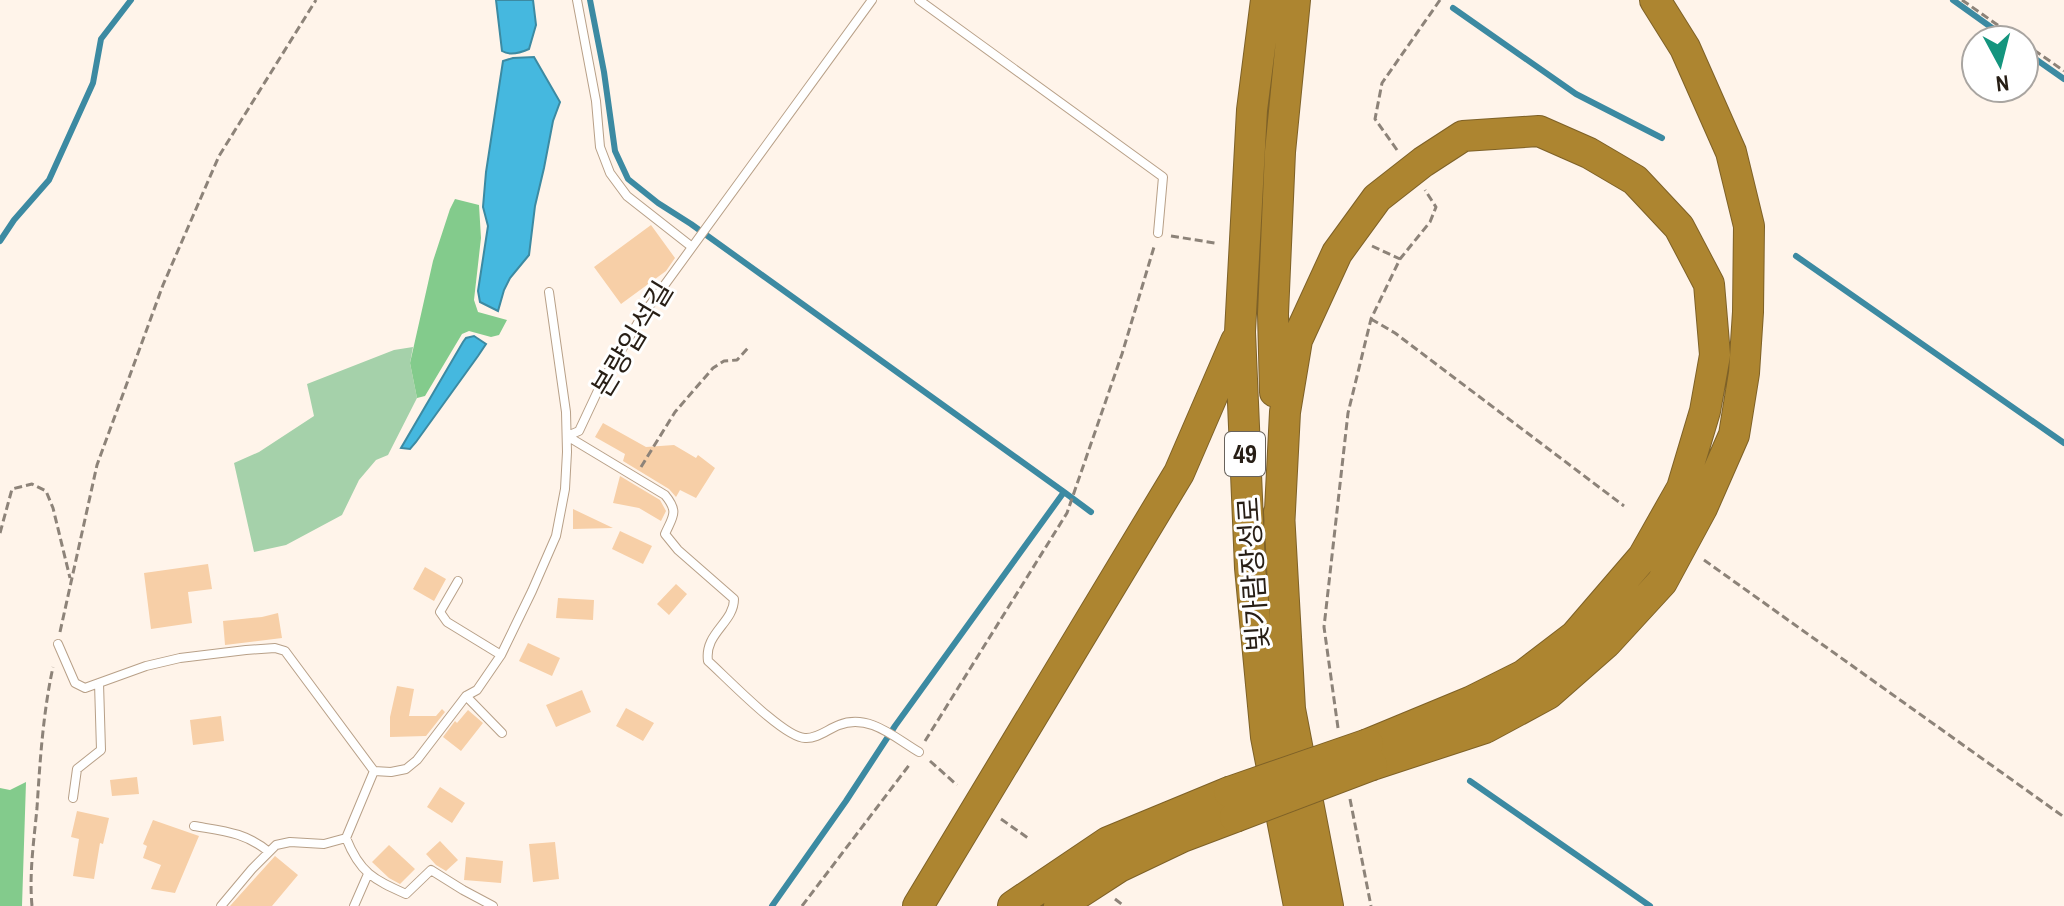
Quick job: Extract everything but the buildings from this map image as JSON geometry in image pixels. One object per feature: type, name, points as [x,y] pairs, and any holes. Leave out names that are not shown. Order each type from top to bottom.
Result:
[{"type":"highway","name":"빛가람장성로","points":[[1266,0],[1252,110],[1240,332],[1250,568],[1265,722],[1299,906]]},
{"type":"highway","name":"빛가람장성로","points":[[1295,0],[1280,152],[1273,314],[1279,530],[1290,709],[1328,906]]},
{"type":"highway","points":[[1370,754],[1485,728],[1548,694],[1606,643],[1662,582],[1702,508],[1734,435],[1744,373],[1749,226],[1731,152],[1685,48],[1655,0]]},
{"type":"highway","points":[[1013,906],[1108,842],[1232,805],[1370,754],[1524,675],[1575,636],[1643,557],[1682,488],[1705,411],[1715,355],[1709,284],[1679,227],[1635,180],[1589,153],[1539,131],[1463,136],[1423,162],[1377,198],[1337,253],[1297,340],[1285,412],[1279,530]]},
{"type":"highway","points":[[918,906],[1179,473],[1240,332]]},
{"type":"highway","points":[[1059,906],[1119,867],[1182,837],[1232,805]]},
{"type":"lane","points":[[577,0],[596,101],[600,147],[610,173],[627,196],[695,243]]},
{"type":"lane","name":"본량입석길","points":[[567,436],[579,431],[602,382],[642,316],[872,0]]},
{"type":"lane","points":[[919,0],[1163,177],[1158,233]]},
{"type":"lane","name":"본량입석길","points":[[374,771],[406,769],[417,760],[466,696],[477,690],[501,655],[556,536],[565,489],[567,436],[549,292]]},
{"type":"lane","points":[[567,436],[665,495],[673,505],[674,516],[665,534],[678,550],[734,599],[734,609],[707,650],[708,661],[784,730],[803,739],[843,723],[866,722],[919,752]]},
{"type":"lane","points":[[458,581],[440,612],[447,622],[501,655]]},
{"type":"lane","points":[[58,644],[75,683],[85,688],[146,666],[180,658],[275,648],[285,651],[374,771],[346,838],[355,859],[368,874],[406,894],[431,870],[493,906]]},
{"type":"lane","points":[[73,798],[77,769],[101,750],[99,683]]},
{"type":"lane","points":[[466,696],[502,733]]},
{"type":"lane","points":[[194,826],[238,834],[256,841],[269,852]]},
{"type":"lane","points":[[221,906],[276,845],[290,842],[324,844],[346,838]]},
{"type":"lane","points":[[354,906],[368,874]]},
{"type":"path","points":[[32,906],[46,698],[97,465],[163,285],[219,156],[316,0]]},
{"type":"path","points":[[1399,154],[1375,119],[1382,83],[1440,0]]},
{"type":"path","points":[[1962,0],[1996,24]]},
{"type":"path","points":[[2040,54],[2064,71]]},
{"type":"path","points":[[1339,735],[1324,627],[1348,413],[1371,319],[1400,259],[1430,222],[1436,207],[1425,190]]},
{"type":"path","points":[[802,906],[919,752],[1067,513],[1122,354],[1158,233],[1215,243]]},
{"type":"path","points":[[1372,246],[1400,259]]},
{"type":"path","points":[[1371,319],[1395,333],[1624,506]]},
{"type":"path","points":[[635,477],[675,412],[713,368],[724,361],[737,360],[748,348]]},
{"type":"path","points":[[0,533],[12,489],[32,484],[46,491],[71,582]]},
{"type":"path","points":[[1704,560],[2064,817]]},
{"type":"path","points":[[919,752],[957,785]]},
{"type":"path","points":[[1350,795],[1371,906]]},
{"type":"path","points":[[1001,819],[1028,838]]},
{"type":"path","points":[[1115,899],[1124,906]]},
{"type":"green space","points":[[455,199],[479,205],[481,238],[474,300],[478,312],[507,320],[499,335],[491,337],[469,331],[462,334],[425,396],[417,398],[410,363],[433,261]]},
{"type":"green space","points":[[413,347],[410,363],[417,398],[388,455],[376,460],[359,480],[342,515],[286,545],[254,552],[234,463],[259,452],[314,416],[307,384],[394,350]]},
{"type":"green space","points":[[26,782],[22,906],[0,906],[0,788],[10,790]]},
{"type":"water","points":[[496,0],[533,0],[536,25],[529,49],[515,53],[502,51]]},
{"type":"water","points":[[534,57],[560,102],[535,206],[529,255],[510,278],[498,311],[480,302],[478,291],[488,226],[483,207],[486,172],[503,61]]},
{"type":"water","points":[[474,336],[486,344],[416,442],[410,449],[401,448],[463,342]]},
{"type":"waterway","points":[[0,241],[49,180],[93,83],[101,39],[131,0]]},
{"type":"waterway","points":[[590,0],[615,151],[628,179],[1064,492],[895,726],[772,906]]},
{"type":"waterway","points":[[1953,0],[1987,24]]},
{"type":"waterway","points":[[1453,8],[1576,94],[1662,138]]},
{"type":"waterway","points":[[2040,62],[2064,79]]},
{"type":"waterway","points":[[1796,256],[2064,443]]},
{"type":"waterway","points":[[1064,492],[1091,512]]},
{"type":"waterway","points":[[1470,781],[1650,906]]}]
